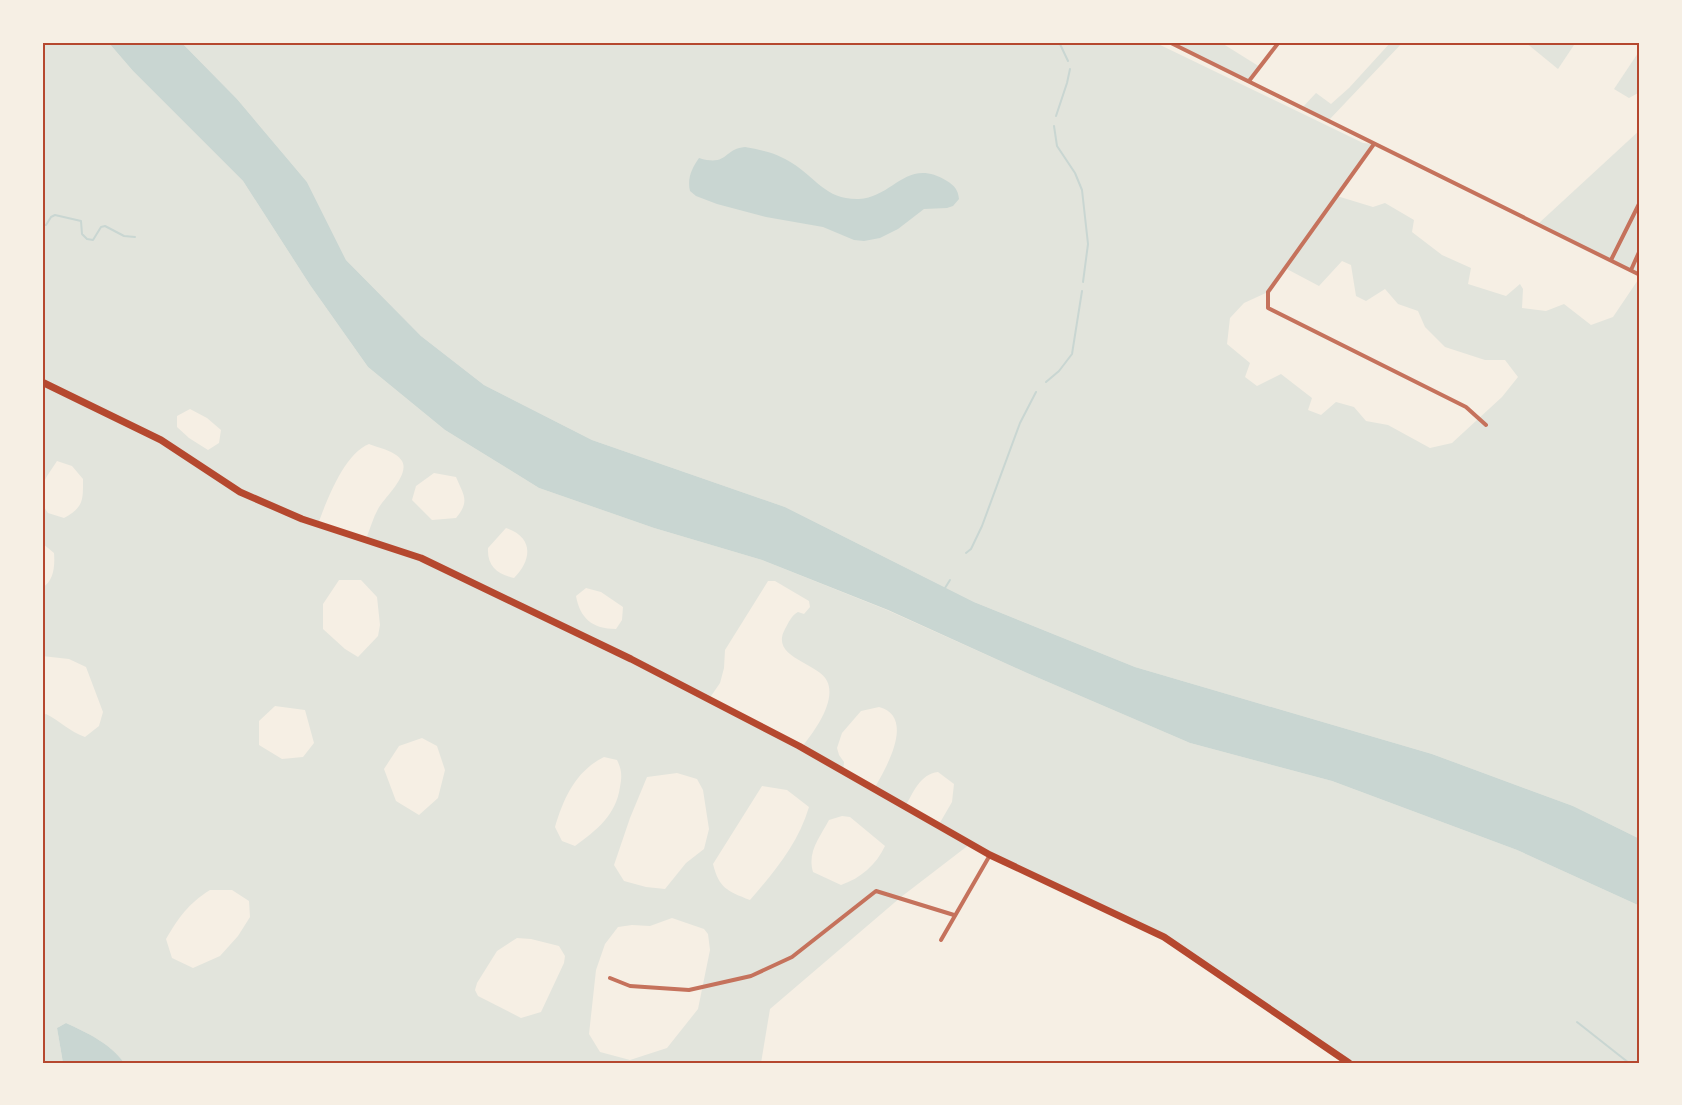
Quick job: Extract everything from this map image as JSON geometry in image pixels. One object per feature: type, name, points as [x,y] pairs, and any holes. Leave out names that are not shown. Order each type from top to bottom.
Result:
[{"type":"highway","points":[[42,382],[161,440],[240,492],[302,519],[421,558],[631,659],[799,746],[990,855],[1164,937],[1349,1063]]},
{"type":"street","points":[[1169,42],[1640,275]]},
{"type":"street","points":[[1249,81],[1279,42]]},
{"type":"street","points":[[1374,144],[1268,292],[1268,308],[1466,407],[1486,424]]},
{"type":"street","points":[[1611,260],[1640,202]]},
{"type":"street","points":[[1631,270],[1640,250]]},
{"type":"street","points":[[941,940],[990,855]]},
{"type":"street","points":[[610,978],[630,986],[690,990],[751,976],[792,957],[876,891],[954,915]]},
{"type":"shaded area","points":[[42,42],[108,42],[133,71],[243,181],[310,285],[368,367],[445,430],[539,488],[654,528],[762,560],[887,610],[1190,743],[1332,781],[1517,850],[1640,906],[1640,1063],[1349,1063],[1164,937],[970,844],[901,897],[770,1009],[761,1063],[124,1063],[105,1044],[66,1023],[57,1028],[63,1063],[42,1063],[42,716],[46,714],[85,737],[99,726],[103,712],[86,667],[69,659],[42,656],[42,588],[51,577],[54,568],[54,553],[42,543],[42,504],[48,513],[64,518],[71,514],[81,502],[83,479],[72,466],[57,461],[42,486]],"holes":[[[190,409],[207,418],[221,430],[219,443],[208,450],[177,427],[177,416]],[[369,444],[392,452],[402,461],[404,467],[396,486],[378,509],[366,539],[318,524],[344,467],[360,449]],[[434,473],[456,477],[464,498],[463,507],[456,518],[432,520],[412,500],[416,486]],[[506,528],[522,537],[526,543],[527,557],[514,578],[498,571],[489,560],[488,548]],[[339,580],[361,580],[377,597],[380,625],[378,636],[358,657],[345,649],[323,629],[323,604]],[[768,581],[775,581],[809,601],[810,607],[804,614],[798,612],[792,617],[782,639],[789,653],[822,675],[829,689],[829,698],[823,716],[802,747],[709,699],[720,683],[725,650]],[[586,588],[601,592],[623,607],[622,620],[616,629],[600,627],[588,621],[576,596]],[[275,706],[305,710],[314,743],[303,757],[282,759],[259,745],[259,721]],[[879,707],[890,713],[896,721],[895,744],[874,789],[843,772],[844,762],[837,748],[842,733],[861,711]],[[422,738],[437,746],[445,770],[438,798],[419,815],[396,801],[384,769],[399,746]],[[604,757],[617,760],[621,783],[618,797],[610,814],[598,828],[575,846],[562,841],[555,827],[567,795],[579,777]],[[938,772],[954,784],[952,802],[938,826],[905,807],[922,780]],[[677,773],[697,779],[703,790],[709,829],[704,849],[686,863],[665,889],[624,881],[614,865],[647,777]],[[762,786],[787,790],[809,807],[792,845],[777,868],[750,900],[725,888],[713,864]],[[842,816],[850,817],[885,846],[867,870],[841,885],[813,872],[813,851],[829,820]],[[210,890],[232,890],[249,901],[250,917],[238,936],[220,956],[193,968],[172,958],[166,939],[185,912]],[[672,918],[704,929],[708,934],[710,950],[698,1009],[667,1048],[630,1060],[600,1052],[589,1034],[596,970],[605,944],[618,927],[650,926]],[[517,938],[559,946],[565,956],[564,963],[541,1012],[521,1018],[478,996],[475,990],[477,983],[497,951]]]},
{"type":"shaded area","points":[[108,42],[181,42],[237,99],[307,182],[346,260],[421,336],[484,385],[592,440],[785,507],[974,602],[1135,667],[1432,754],[1573,806],[1640,839],[1640,906],[1517,850],[1332,781],[1190,743],[888,610],[762,560],[654,528],[539,488],[445,430],[368,367],[310,285],[243,181],[133,71]]},
{"type":"shaded area","points":[[181,42],[1154,42],[1363,143],[1374,144],[1337,196],[1373,207],[1385,203],[1414,220],[1412,232],[1442,255],[1471,268],[1468,284],[1506,296],[1520,284],[1523,289],[1522,308],[1546,311],[1564,304],[1591,325],[1613,317],[1640,277],[1640,839],[1573,806],[1432,754],[1135,667],[974,602],[785,507],[592,440],[484,385],[421,336],[346,260],[307,182],[237,99]],"holes":[[[1342,261],[1351,265],[1356,296],[1366,301],[1385,289],[1398,304],[1418,311],[1425,327],[1445,347],[1485,360],[1505,360],[1518,377],[1502,397],[1452,443],[1430,448],[1388,425],[1366,421],[1354,407],[1336,402],[1321,415],[1308,410],[1312,398],[1281,374],[1257,386],[1245,377],[1250,363],[1227,344],[1230,318],[1244,303],[1268,292],[1285,268],[1319,286]]]},
{"type":"shaded area","points":[[1169,42],[1220,42],[1260,67],[1249,81]]},
{"type":"shaded area","points":[[1391,42],[1403,42],[1328,121],[1302,108],[1316,93],[1331,104],[1349,88]]},
{"type":"shaded area","points":[[1525,42],[1576,42],[1558,69]]},
{"type":"shaded area","points":[[1640,50],[1640,92],[1629,98],[1614,89]]},
{"type":"shaded area","points":[[1640,130],[1640,275],[1538,224]]},
{"type":"shaded area","points":[[745,147],[781,157],[838,196],[859,199],[871,197],[911,175],[921,173],[933,175],[950,183],[957,191],[959,199],[953,206],[947,208],[924,209],[898,229],[880,238],[864,241],[854,240],[823,227],[766,217],[717,204],[696,196],[690,191],[691,173],[699,158],[720,159],[738,148]]},
{"type":"shaded area","points":[[66,1023],[105,1044],[124,1063],[63,1063],[57,1028]]},
{"type":"waterway","points":[[1059,42],[1068,61]]},
{"type":"waterway","points":[[1056,116],[1070,69]]},
{"type":"waterway","points":[[1054,126],[1057,146],[1075,173],[1082,190],[1088,244],[1083,282]]},
{"type":"waterway","points":[[42,225],[46,225],[55,215],[81,221],[82,234],[87,239],[93,240],[101,227],[105,226],[124,236],[135,237]]},
{"type":"waterway","points":[[1046,382],[1059,371],[1072,354],[1082,291]]},
{"type":"waterway","points":[[966,553],[971,549],[982,526],[1020,423],[1036,392]]},
{"type":"waterway","points":[[945,588],[950,580]]},
{"type":"waterway","points":[[1577,1022],[1629,1063]]}]
